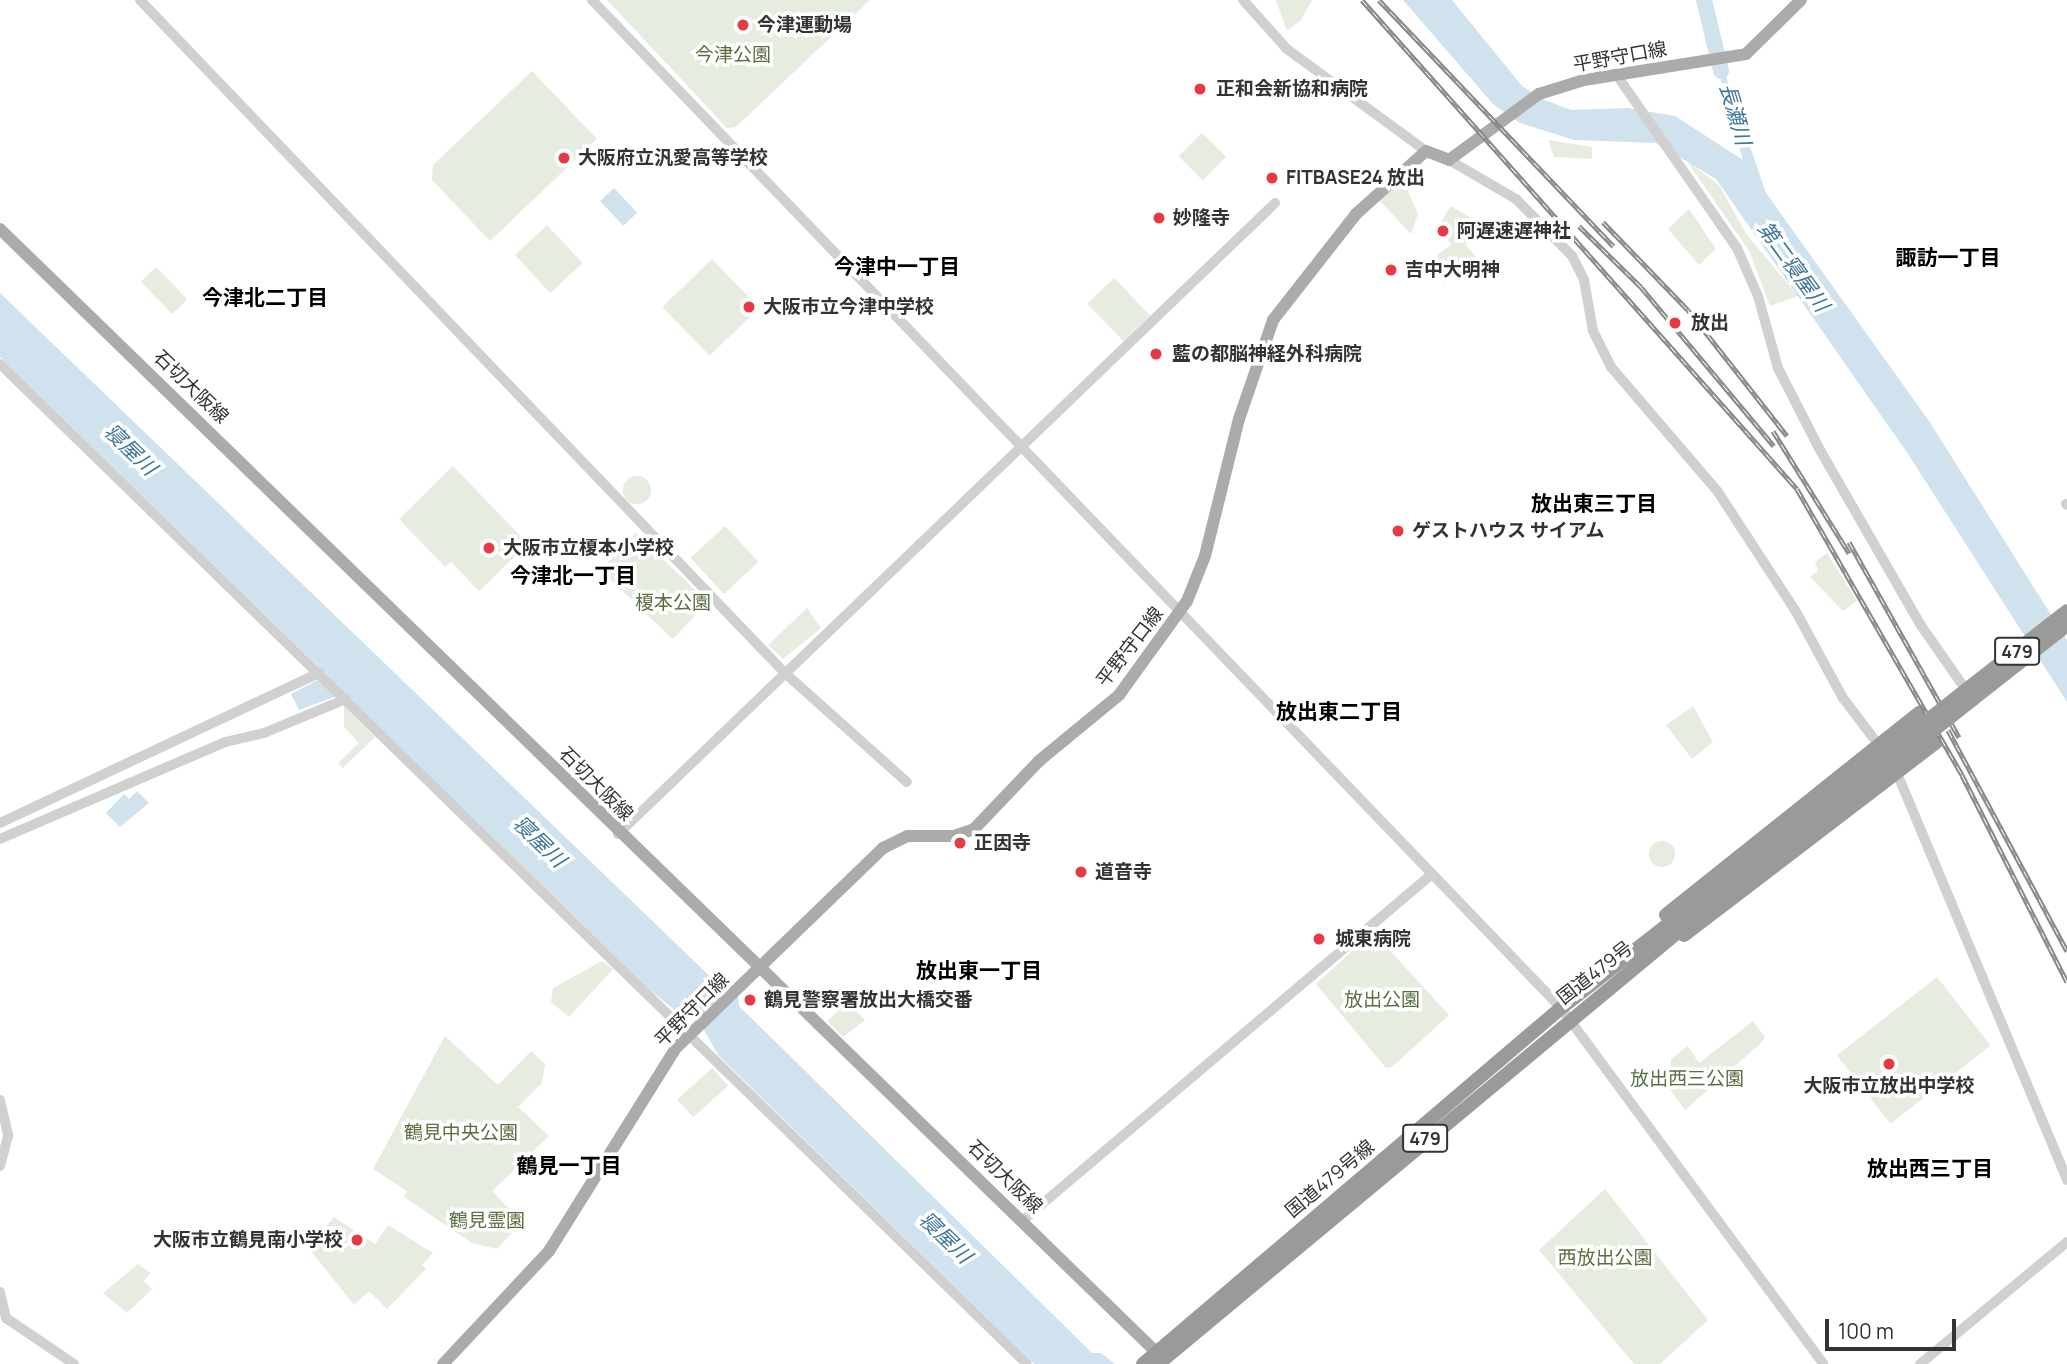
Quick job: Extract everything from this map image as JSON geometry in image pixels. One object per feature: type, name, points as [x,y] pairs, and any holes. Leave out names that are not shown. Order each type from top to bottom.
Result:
[{"type":"highway","name":"国道479号","points":[[1970,695],[2067,611]]},
{"type":"highway","name":"国道479号","points":[[1565,1013],[1618,963],[1687,917],[1970,695],[2067,625]]},
{"type":"highway","points":[[1618,963],[1678,905],[1919,713]]},
{"type":"highway","points":[[1646,958],[1695,929],[1936,742]]},
{"type":"highway","name":"国道479号","points":[[1565,1013],[1646,958],[1687,917]]},
{"type":"highway","name":"国道479号線","points":[[1161,1360],[1565,1013]]},
{"type":"highway","name":"479","points":[[1143,1364],[1161,1360]]},
{"type":"main road","name":"平野守口線","points":[[1449,160],[1538,95],[1615,74],[1746,54],[1801,0]]},
{"type":"main road","points":[[1426,151],[1449,160]]},
{"type":"main road","name":"平野守口線","points":[[443,1364],[549,1251],[662,1069],[693,1031],[887,845],[908,836],[961,835],[980,825],[1040,761],[1119,695],[1181,613],[1205,555],[1239,419],[1273,320],[1356,214],[1426,151]]},
{"type":"main road","name":"石切大阪線","points":[[0,229],[618,834],[1022,1220],[1161,1360]]},
{"type":"street","points":[[140,0],[786,674],[907,782]]},
{"type":"street","points":[[592,0],[1565,1013],[1823,1364]]},
{"type":"street","points":[[1243,0],[1287,49],[1426,151]]},
{"type":"street","points":[[1615,74],[1744,263],[1778,368],[1920,624],[1970,695]]},
{"type":"street","points":[[1449,160],[1517,199],[1572,256],[1584,280],[1593,331],[1611,367],[1718,492],[1796,610],[1843,698],[1897,772],[2067,1180]]},
{"type":"street","points":[[618,834],[1275,203]]},
{"type":"street","points":[[0,363],[343,697],[693,1031],[1027,1364]]},
{"type":"street","points":[[0,823],[321,675]]},
{"type":"street","points":[[0,839],[137,779],[343,697]]},
{"type":"street","points":[[1022,1220],[1432,874]]},
{"type":"street","points":[[0,1100],[8,1136],[0,1166]]},
{"type":"street","points":[[1920,1364],[2067,1242]]},
{"type":"street","points":[[0,1292],[6,1318],[74,1364]]},
{"type":"green space","name":"今津公園","points":[[607,0],[870,0],[736,127],[727,128]]},
{"type":"green space","points":[[1276,0],[1312,0],[1301,20],[1287,31]]},
{"type":"green space","points":[[532,71],[597,139],[490,241],[432,180],[433,165]]},
{"type":"green space","points":[[1202,133],[1226,157],[1203,180],[1179,156]]},
{"type":"green space","points":[[1548,140],[1592,147],[1592,159],[1554,157]]},
{"type":"green space","points":[[1687,161],[1719,185],[1747,235],[1798,296],[1770,306],[1749,251]]},
{"type":"green space","points":[[1392,188],[1407,189],[1418,214],[1411,234],[1379,200]]},
{"type":"green space","points":[[1451,206],[1481,224],[1466,245],[1476,257],[1443,283],[1437,255],[1451,245],[1440,223]]},
{"type":"green space","points":[[1689,209],[1716,249],[1699,265],[1668,229]]},
{"type":"green space","points":[[547,225],[582,263],[550,293],[515,255]]},
{"type":"green space","points":[[712,259],[759,308],[710,356],[662,307]]},
{"type":"green space","points":[[156,267],[187,299],[172,314],[141,282]]},
{"type":"green space","points":[[1114,278],[1150,315],[1124,341],[1087,304]]},
{"type":"green space","points":[[453,466],[528,544],[479,591],[451,562],[445,567],[399,519]]},
{"type":"green space","points":[[637,476],[647,480],[651,490],[647,500],[637,504],[627,500],[623,490],[627,480]]},
{"type":"green space","points":[[725,526],[758,562],[724,594],[691,558]]},
{"type":"green space","name":"榎本公園","points":[[636,533],[708,602],[673,639],[601,570]]},
{"type":"green space","points":[[1827,553],[1857,601],[1843,611],[1810,577],[1818,570],[1815,562]]},
{"type":"green space","points":[[807,608],[821,628],[783,659],[768,645]]},
{"type":"green space","points":[[344,706],[375,737],[343,768],[338,763],[359,743],[344,727]]},
{"type":"green space","points":[[1693,706],[1713,742],[1692,759],[1666,725]]},
{"type":"green space","points":[[1662,841],[1671,845],[1675,854],[1671,863],[1662,867],[1653,863],[1649,854],[1653,845]]},
{"type":"green space","name":"放出公園","points":[[1373,932],[1449,1015],[1392,1067],[1386,1068],[1316,984]]},
{"type":"green space","points":[[602,961],[613,969],[569,1017],[551,1002],[553,988]]},
{"type":"green space","points":[[1937,977],[1991,1046],[1890,1124],[1837,1055]]},
{"type":"green space","points":[[847,1002],[865,1020],[843,1037],[827,1021]]},
{"type":"green space","name":"放出西三公園","points":[[1753,1021],[1765,1037],[1761,1043],[1685,1110],[1660,1076],[1671,1068],[1671,1059],[1688,1046],[1699,1063]]},
{"type":"green space","name":"鶴見中央公園","points":[[445,1036],[498,1085],[531,1051],[545,1064],[542,1083],[518,1107],[549,1136],[492,1191],[522,1222],[497,1249],[472,1243],[404,1197],[407,1191],[373,1169]]},
{"type":"green space","points":[[712,1068],[728,1086],[693,1117],[677,1099]]},
{"type":"green space","name":"西放出公園","points":[[1605,1189],[1708,1320],[1660,1364],[1634,1364],[1539,1250]]},
{"type":"green space","points":[[334,1217],[375,1244],[388,1225],[433,1253],[422,1265],[426,1269],[387,1309],[369,1291],[354,1305],[308,1247]]},
{"type":"green space","points":[[138,1264],[151,1273],[143,1281],[152,1289],[127,1313],[103,1293]]},
{"type":"water","name":"第二寝屋川","points":[[1403,0],[1452,0],[1522,86],[1542,99],[1571,110],[1627,108],[1675,116],[1743,160],[1716,63],[1721,62],[1766,193],[1929,421],[2067,640],[2067,702],[1908,454],[1716,179],[1656,143],[1574,140],[1520,123],[1493,104]]},
{"type":"water","points":[[614,188],[637,213],[623,226],[600,201]]},
{"type":"water","name":"寝屋川","points":[[0,293],[721,987],[738,996],[739,1006],[1092,1353],[1101,1353],[1115,1364],[1034,1364],[718,1055],[698,1019],[688,1012],[683,1017],[648,988],[345,693],[299,710],[291,694],[327,675],[0,357]]},
{"type":"water","points":[[137,791],[149,803],[120,827],[106,813],[124,794],[129,799]]},
{"type":"waterway","name":"長瀬川","points":[[1704,0],[1721,71]]},
{"type":"railway","points":[[1362,0],[1797,489],[1962,775],[2067,982]]},
{"type":"railway","points":[[1379,0],[1613,246]]},
{"type":"railway","points":[[1603,222],[1688,310],[1787,436]]},
{"type":"railway","points":[[1579,226],[1641,287],[1774,446]]},
{"type":"railway","points":[[1773,431],[1849,553]]},
{"type":"railway","points":[[1849,542],[1959,737]]},
{"type":"railway","points":[[1948,730],[2067,951]]},
{"type":"place","name":"今津運動場","points":[[743,25]]},
{"type":"place","name":"正和会新協和病院","points":[[1200,89]]},
{"type":"place","name":"大阪府立汎愛高等学校","points":[[564,158]]},
{"type":"place","name":"FITBASE24 放出","points":[[1272,178]]},
{"type":"place","name":"妙隆寺","points":[[1159,218]]},
{"type":"place","name":"阿遅速遅神社","points":[[1443,231]]},
{"type":"place","name":"吉中大明神","points":[[1391,270]]},
{"type":"place","name":"大阪市立今津中学校","points":[[749,307]]},
{"type":"place","name":"放出","points":[[1675,323]]},
{"type":"place","name":"藍の都脳神経外科病院","points":[[1156,354]]},
{"type":"place","name":"ゲストハウス サイアム","points":[[1398,531]]},
{"type":"place","name":"大阪市立榎本小学校","points":[[489,548]]},
{"type":"place","name":"正因寺","points":[[960,843]]},
{"type":"place","name":"道音寺","points":[[1081,872]]},
{"type":"place","name":"城東病院","points":[[1319,939]]},
{"type":"place","name":"鶴見警察署放出大橋交番","points":[[750,1000]]},
{"type":"place","name":"大阪市立放出中学校","points":[[1889,1064]]},
{"type":"place","name":"大阪市立鶴見南小学校","points":[[357,1240]]},
{"type":"district","name":"諏訪一丁目","points":[[1948,257]]},
{"type":"district","name":"今津中一丁目","points":[[897,266]]},
{"type":"district","name":"今津北二丁目","points":[[265,297]]},
{"type":"district","name":"放出東三丁目","points":[[1594,503]]},
{"type":"district","name":"今津北一丁目","points":[[573,575]]},
{"type":"district","name":"放出東二丁目","points":[[1339,711]]},
{"type":"district","name":"放出東一丁目","points":[[979,970]]},
{"type":"district","name":"鶴見一丁目","points":[[569,1165]]},
{"type":"district","name":"放出西三丁目","points":[[1930,1168]]},
{"type":"park label","name":"鶴見霊園","points":[[487,1221]]}]
